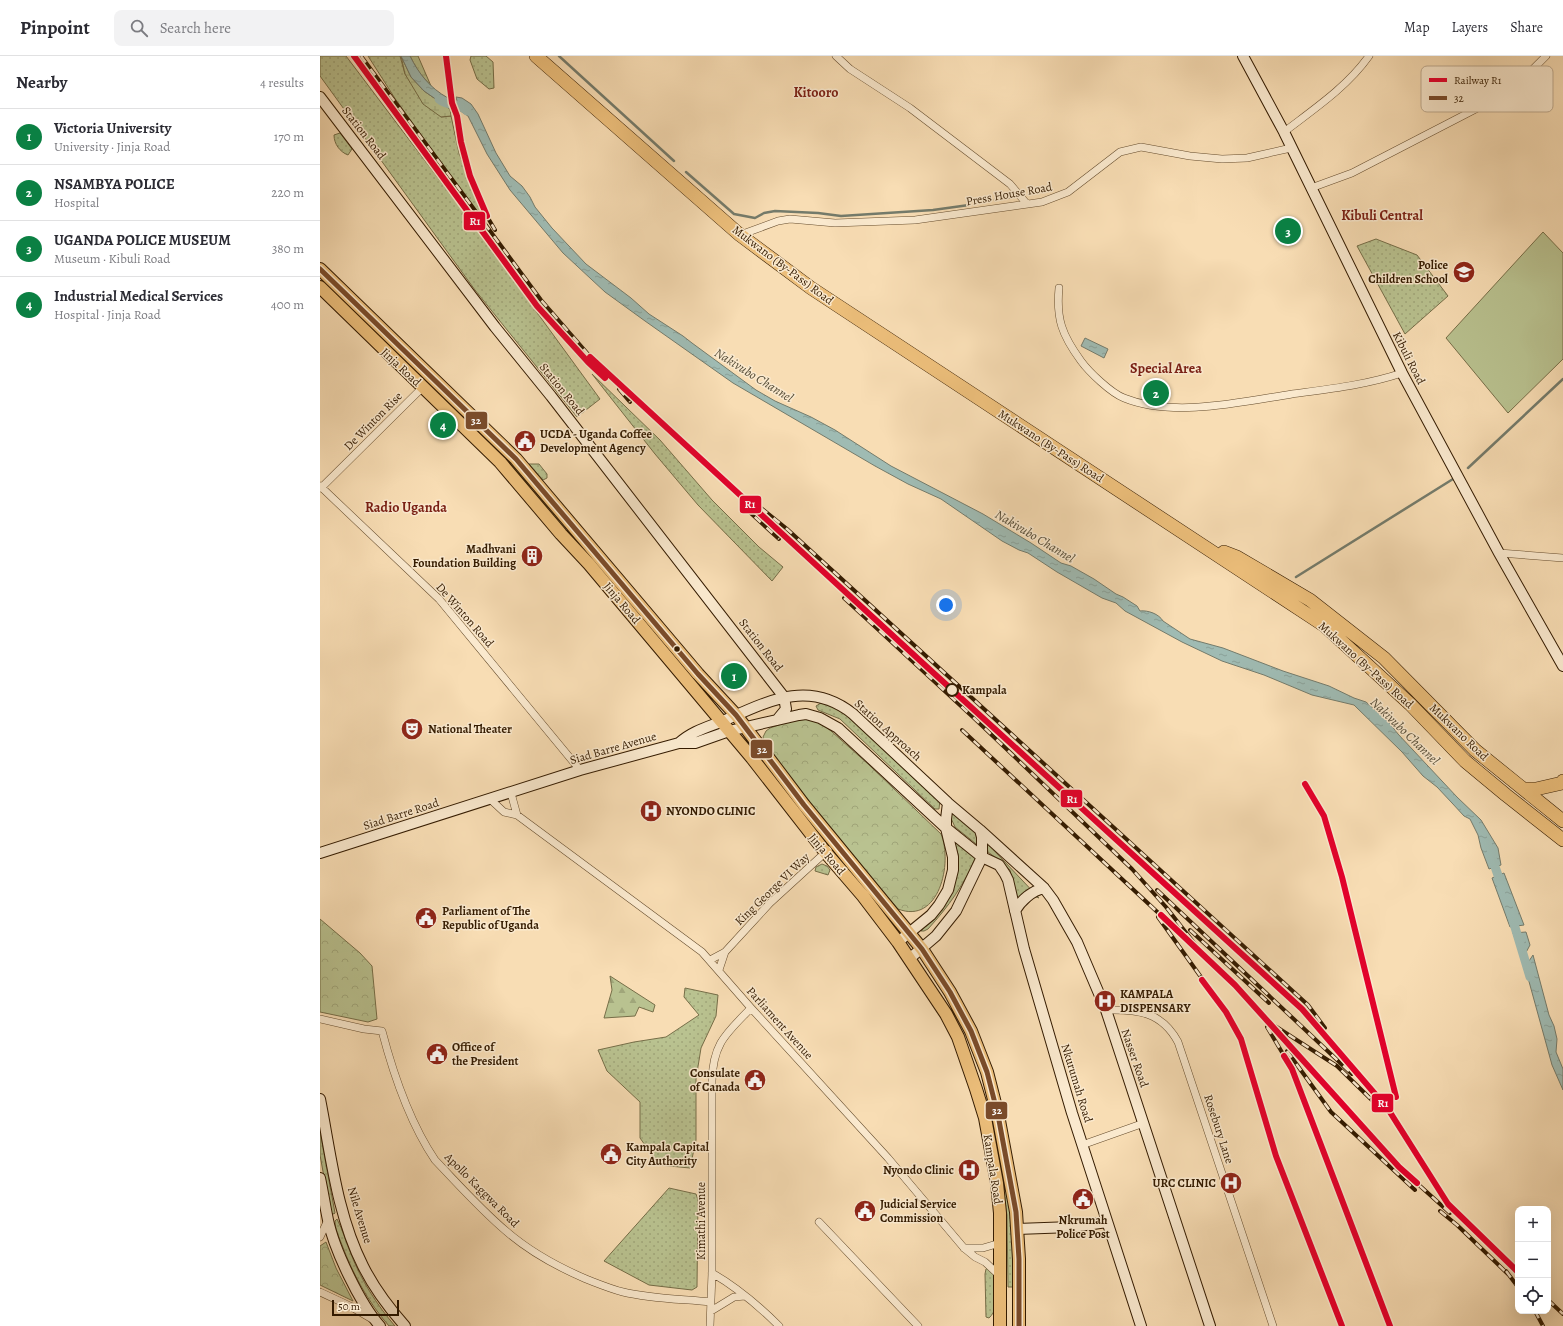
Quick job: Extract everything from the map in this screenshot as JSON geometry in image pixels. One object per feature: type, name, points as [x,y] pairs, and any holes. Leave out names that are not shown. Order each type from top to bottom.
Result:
[{"type":"highway","name":"Mukwano (By-Pass) Road","points":[[536,56],[740,235],[811,288],[1325,626],[1410,704],[1465,761],[1563,840]]},
{"type":"highway","name":"Mukwano Road","points":[[1194,540],[1237,557],[1310,600],[1384,658],[1475,750],[1563,820]]},
{"type":"highway","points":[[1524,789],[1536,789],[1562,783],[1563,781]]},
{"type":"main road","name":"Jinja Road","points":[[320,268],[516,459],[698,674],[736,715],[799,799],[910,932],[922,949]]},
{"type":"main road","name":"Jinja Road","points":[[320,287],[500,462],[560,534],[589,564],[752,758],[826,853],[863,896],[909,959]]},
{"type":"main road","name":"Kampala Road","points":[[922,949],[950,992],[968,1024],[987,1072],[998,1115],[1014,1204],[1019,1259],[1019,1326]]},
{"type":"main road","name":"Kampala Road","points":[[909,959],[934,995],[951,1024],[962,1049],[986,1124],[997,1183],[1000,1213],[1000,1326]]},
{"type":"street","points":[[836,56],[850,69],[910,108],[1010,184],[1027,204]]},
{"type":"street","name":"Kibuli Road","points":[[1243,56],[1284,132],[1402,373],[1499,553],[1563,666]]},
{"type":"street","points":[[1284,132],[1345,84],[1369,56]]},
{"type":"street","points":[[1536,66],[1546,56]]},
{"type":"street","name":"Station Road","points":[[320,97],[495,327],[551,396],[784,697]]},
{"type":"street","points":[[1311,188],[1352,172],[1470,112]]},
{"type":"street","name":"Press House Road","points":[[740,235],[778,221],[790,219],[835,223],[915,220],[1042,202],[1068,192],[1120,152],[1141,147],[1190,156],[1222,159],[1247,158],[1291,148]]},
{"type":"street","points":[[1059,288],[1059,322],[1071,347],[1084,366],[1102,383],[1123,398],[1141,404],[1171,408],[1211,406],[1378,381],[1402,373]]},
{"type":"street","name":"De Winton Rise","points":[[321,487],[422,387]]},
{"type":"street","name":"De Winton Road","points":[[321,487],[439,599],[580,770]]},
{"type":"street","points":[[1499,553],[1563,558]]},
{"type":"street","name":"Station Approach","points":[[725,726],[736,715],[784,697],[806,696],[834,701],[857,717],[948,803],[980,830]]},
{"type":"street","points":[[778,720],[786,709],[784,697]]},
{"type":"street","points":[[744,727],[806,714],[820,718],[833,725],[946,828],[982,857]]},
{"type":"street","name":"Siad Barre Avenue","points":[[490,799],[580,770],[679,743],[695,743],[725,726],[744,727]]},
{"type":"street","points":[[512,793],[517,815]]},
{"type":"street","name":"Parliament Avenue","points":[[490,799],[504,812],[517,815],[682,935],[702,952],[888,1158],[964,1248],[975,1257],[985,1262],[1000,1276]]},
{"type":"street","name":"Siad Barre Road","points":[[320,853],[490,799]]},
{"type":"street","points":[[898,942],[936,910],[948,890],[953,870],[953,857],[946,828],[948,803]]},
{"type":"street","points":[[909,959],[936,936],[954,915],[963,900],[982,857],[980,830]]},
{"type":"street","name":"Nasser Road","points":[[980,830],[1044,888],[1056,905],[1077,942],[1106,1010],[1210,1326]]},
{"type":"street","name":"King George VI Way","points":[[710,960],[725,952],[770,903],[836,843]]},
{"type":"street","name":"Nkurumah Road","points":[[982,857],[995,862],[1002,868],[1008,880],[1024,949],[1038,1000],[1082,1145],[1141,1326]]},
{"type":"street","points":[[1015,911],[1021,902],[1030,894],[1036,890],[1044,888]]},
{"type":"street","name":"King George VI Way","points":[[719,970],[725,952]]},
{"type":"street","name":"Kimathi Avenue","points":[[710,1326],[712,1274],[713,1063],[721,1040],[751,1008]]},
{"type":"street","name":"Rosebury Lane","points":[[1106,1010],[1123,1010],[1155,1017],[1167,1025],[1178,1042],[1273,1326]]},
{"type":"street","name":"Apollo Kaggwa Road","points":[[320,1019],[364,1029],[382,1031],[391,1067],[406,1103],[430,1152],[435,1160],[506,1232],[543,1258],[606,1287],[622,1292],[645,1296],[711,1302]]},
{"type":"street","name":"Nile Avenue","points":[[320,1099],[341,1204],[352,1240],[363,1266],[377,1290],[405,1326]]},
{"type":"street","points":[[1082,1145],[1144,1123]]},
{"type":"street","points":[[320,1178],[328,1220],[347,1271],[360,1296],[379,1324]]},
{"type":"street","points":[[320,1237],[328,1220]]},
{"type":"street","points":[[819,1222],[918,1326]]},
{"type":"street","points":[[1017,1229],[1072,1227],[1107,1222]]},
{"type":"street","points":[[964,1248],[983,1248],[1000,1243]]},
{"type":"street","points":[[712,1274],[736,1287],[779,1326]]},
{"type":"street","points":[[320,1292],[355,1308],[379,1324]]},
{"type":"street","points":[[711,1310],[734,1297],[745,1296]]},
{"type":"green space","points":[[320,56],[346,56],[463,211],[600,399],[577,417],[475,290],[320,76]]},
{"type":"green space","points":[[368,56],[400,56],[405,74],[441,117],[451,116],[459,153],[487,226],[396,100]]},
{"type":"green space","points":[[401,56],[411,77],[424,91],[450,109],[451,116],[441,117],[423,104],[405,74]]},
{"type":"green space","points":[[410,56],[418,56],[431,86],[417,70]]},
{"type":"green space","points":[[471,56],[486,56],[493,62],[494,88],[489,89],[477,79],[470,60]]},
{"type":"green space","points":[[340,133],[352,149],[348,155],[340,150],[335,142],[334,135]]},
{"type":"green space","points":[[1543,232],[1563,253],[1563,359],[1508,413],[1446,338]]},
{"type":"green space","points":[[1376,239],[1417,255],[1448,296],[1405,334],[1357,246]]},
{"type":"green space","points":[[592,374],[660,440],[712,500],[759,547],[783,567],[772,581],[698,505],[655,454]]},
{"type":"green space","points":[[498,448],[568,525],[564,530],[534,490],[496,451]]},
{"type":"green space","points":[[529,464],[539,464],[547,474],[547,478],[543,480]]},
{"type":"green space","points":[[821,703],[832,705],[850,717],[940,800],[939,809],[935,809],[840,719],[818,710],[816,706]]},
{"type":"green space","points":[[802,717],[818,721],[831,731],[868,764],[941,834],[945,860],[943,875],[933,900],[924,908],[912,912],[898,909],[821,818],[766,745],[763,737],[766,731],[770,728]]},
{"type":"green space","points":[[953,813],[976,833],[980,847],[955,827],[950,816]]},
{"type":"green space","points":[[953,836],[976,856],[961,886],[943,912],[928,929],[921,931],[955,879],[958,855]]},
{"type":"green space","points":[[986,842],[1039,898],[1034,896],[1016,902],[1010,870],[988,852]]},
{"type":"green space","points":[[822,864],[827,866],[830,870],[828,875],[815,871],[816,867]]},
{"type":"green space","points":[[320,919],[360,953],[372,966],[377,1019],[368,1022],[320,1012]]},
{"type":"green space","points":[[610,976],[655,1005],[653,1012],[639,1007],[635,1016],[604,1018],[612,990]]},
{"type":"green space","points":[[685,988],[718,995],[716,1016],[701,1048],[696,1079],[696,1140],[690,1168],[659,1165],[640,1138],[640,1102],[607,1071],[598,1050],[666,1037],[699,1015],[684,997]]},
{"type":"green space","points":[[320,1132],[334,1214],[331,1213],[330,1210],[320,1155]]},
{"type":"green space","points":[[1001,1154],[1010,1203],[1013,1246],[1013,1287],[1008,1287],[1007,1215],[997,1156]]},
{"type":"green space","points":[[669,1188],[696,1194],[698,1200],[697,1287],[692,1290],[649,1285],[604,1261]]},
{"type":"green space","points":[[337,1219],[355,1264],[365,1283],[382,1310],[395,1326],[389,1326],[381,1317],[351,1267],[337,1233],[335,1221]]},
{"type":"green space","points":[[326,1242],[336,1268],[353,1301],[320,1285],[320,1246]]},
{"type":"green space","points":[[993,1267],[997,1301],[993,1313],[989,1318],[986,1317],[985,1274],[986,1269]]},
{"type":"water","points":[[401,56],[410,56],[417,69],[430,85],[448,98],[450,109],[424,91],[411,77]]},
{"type":"water","points":[[456,97],[462,98],[471,104],[478,114],[496,153],[510,176],[522,186],[535,207],[552,228],[586,264],[631,298],[649,314],[683,336],[756,390],[775,401],[811,417],[835,430],[891,466],[983,514],[1061,563],[1071,566],[1094,579],[1137,606],[1140,611],[1156,614],[1163,621],[1190,639],[1223,648],[1283,671],[1329,686],[1366,702],[1388,721],[1398,734],[1457,797],[1481,820],[1498,848],[1501,865],[1489,869],[1478,835],[1470,819],[1464,816],[1437,787],[1423,776],[1402,752],[1354,705],[1312,695],[1264,675],[1222,661],[1182,642],[1125,611],[1116,603],[1102,598],[1028,553],[1002,541],[941,499],[908,484],[875,466],[733,383],[605,292],[563,253],[510,190],[487,154],[468,116],[459,110]]},
{"type":"water","points":[[1085,338],[1108,349],[1104,358],[1081,346]]},
{"type":"water","points":[[1504,873],[1524,925],[1510,927],[1492,878]]},
{"type":"water","points":[[1526,932],[1530,945],[1522,960],[1513,933]]},
{"type":"water","points":[[1533,955],[1557,1039],[1556,1052],[1563,1069],[1563,1090],[1552,1065],[1525,967]]},
{"type":"waterway","points":[[559,56],[674,161]]},
{"type":"waterway","name":"Nakivubo Channel","points":[[439,99],[446,103],[464,108],[467,111]]},
{"type":"waterway","points":[[686,172],[734,214],[755,218],[764,213],[775,211],[818,213],[841,216],[933,210],[969,205]]},
{"type":"waterway","points":[[995,200],[1012,197]]},
{"type":"waterway","points":[[1468,468],[1563,379]]},
{"type":"waterway","points":[[1296,577],[1453,479]]},
{"type":"waterway","name":"Nakivubo Channel","points":[[1491,855],[1502,887]]},
{"type":"waterway","name":"Nakivubo Channel","points":[[1511,914],[1530,977]]},
{"type":"railway","points":[[361,56],[541,300],[594,361]]},
{"type":"railway","points":[[446,56],[452,103],[457,116],[461,142],[470,176],[488,218],[495,230]]},
{"type":"railway","points":[[590,357],[1302,1009],[1388,1109],[1448,1204],[1515,1269]]},
{"type":"railway","points":[[619,389],[630,402]]},
{"type":"railway","points":[[743,506],[779,539]]},
{"type":"railway","points":[[761,508],[787,529],[1308,1005],[1325,1028]]},
{"type":"railway","points":[[844,598],[975,719],[1132,869],[1166,907],[1205,957]]},
{"type":"railway","points":[[962,730],[1182,935]]},
{"type":"railway","points":[[1305,784],[1324,816],[1342,877],[1396,1097]]},
{"type":"railway","points":[[1157,890],[1352,1074]]},
{"type":"railway","points":[[1158,917],[1226,1012],[1241,1039],[1276,1156],[1342,1326]]},
{"type":"railway","points":[[1190,930],[1269,1003]]},
{"type":"railway","points":[[1201,953],[1235,985],[1399,1167],[1450,1213]]},
{"type":"railway","points":[[1275,1026],[1337,1066],[1381,1109]]},
{"type":"railway","points":[[1267,1027],[1292,1069],[1390,1326]]},
{"type":"railway","points":[[1287,1051],[1331,1112],[1415,1190]]},
{"type":"railway","points":[[1440,1211],[1457,1225],[1509,1275]]},
{"type":"railway","points":[[1506,1271],[1515,1283]]},
{"type":"railway","points":[[1551,1303],[1563,1314]]},
{"type":"railway","points":[[1537,1314],[1543,1326]]},
{"type":"rail line","name":"R1","points":[[354,56],[537,306],[588,362],[605,378]]},
{"type":"rail line","name":"R1","points":[[446,56],[452,103],[457,116],[461,142],[470,176],[487,216]]},
{"type":"rail line","name":"R1","points":[[590,357],[1302,1009],[1388,1109],[1448,1204],[1515,1269]]},
{"type":"rail line","name":"R1","points":[[1305,784],[1324,816],[1342,877],[1396,1097]]},
{"type":"rail line","name":"R1","points":[[1161,915],[1235,985],[1399,1167],[1417,1183]]},
{"type":"rail line","name":"R1","points":[[1202,980],[1226,1012],[1241,1039],[1276,1156],[1342,1326]]},
{"type":"rail line","name":"R1","points":[[1284,1056],[1292,1069],[1390,1326]]},
{"type":"transit line","name":"32","points":[[320,269],[516,459],[698,674],[736,715],[804,805],[922,949],[950,992],[971,1031],[987,1072],[998,1115],[1016,1212],[1019,1259],[1019,1326]]},
{"type":"place","name":"UGANDA POLICE MUSEUM","points":[[1288,231]]},
{"type":"place","name":"Police Children School","points":[[1464,272]]},
{"type":"place","name":"NSAMBYA POLICE","points":[[1156,393]]},
{"type":"place","name":"Industrial Medical Services","points":[[443,425]]},
{"type":"place","name":"UCDA - Uganda Coffee Development Agency","points":[[525,441]]},
{"type":"place","name":"Madhvani Foundation Building","points":[[532,556]]},
{"type":"place","name":"Victoria University","points":[[734,676]]},
{"type":"place","name":"Kampala","points":[[952,690]]},
{"type":"place","name":"National Theater","points":[[412,729]]},
{"type":"place","name":"NYONDO CLINIC","points":[[651,811]]},
{"type":"place","name":"Parliament of The Republic of Uganda","points":[[426,918]]},
{"type":"place","name":"KAMPALA DISPENSARY","points":[[1105,1001]]},
{"type":"place","name":"Office of the President","points":[[437,1054]]},
{"type":"place","name":"Consulate of Canada","points":[[755,1080]]},
{"type":"place","name":"Kampala Capital City Authority","points":[[611,1154]]},
{"type":"place","name":"Nyondo Clinic","points":[[969,1170]]},
{"type":"place","name":"URC CLINIC","points":[[1231,1183]]},
{"type":"place","name":"Nkrumah Police Post","points":[[1083,1199]]},
{"type":"place","name":"Judicial Service Commission","points":[[865,1211]]},
{"type":"district","name":"Kitooro","points":[[816,92]]},
{"type":"district","name":"Kibuli Central","points":[[1382,215]]},
{"type":"district","name":"Special Area","points":[[1166,368]]},
{"type":"district","name":"Radio Uganda","points":[[406,507]]}]
